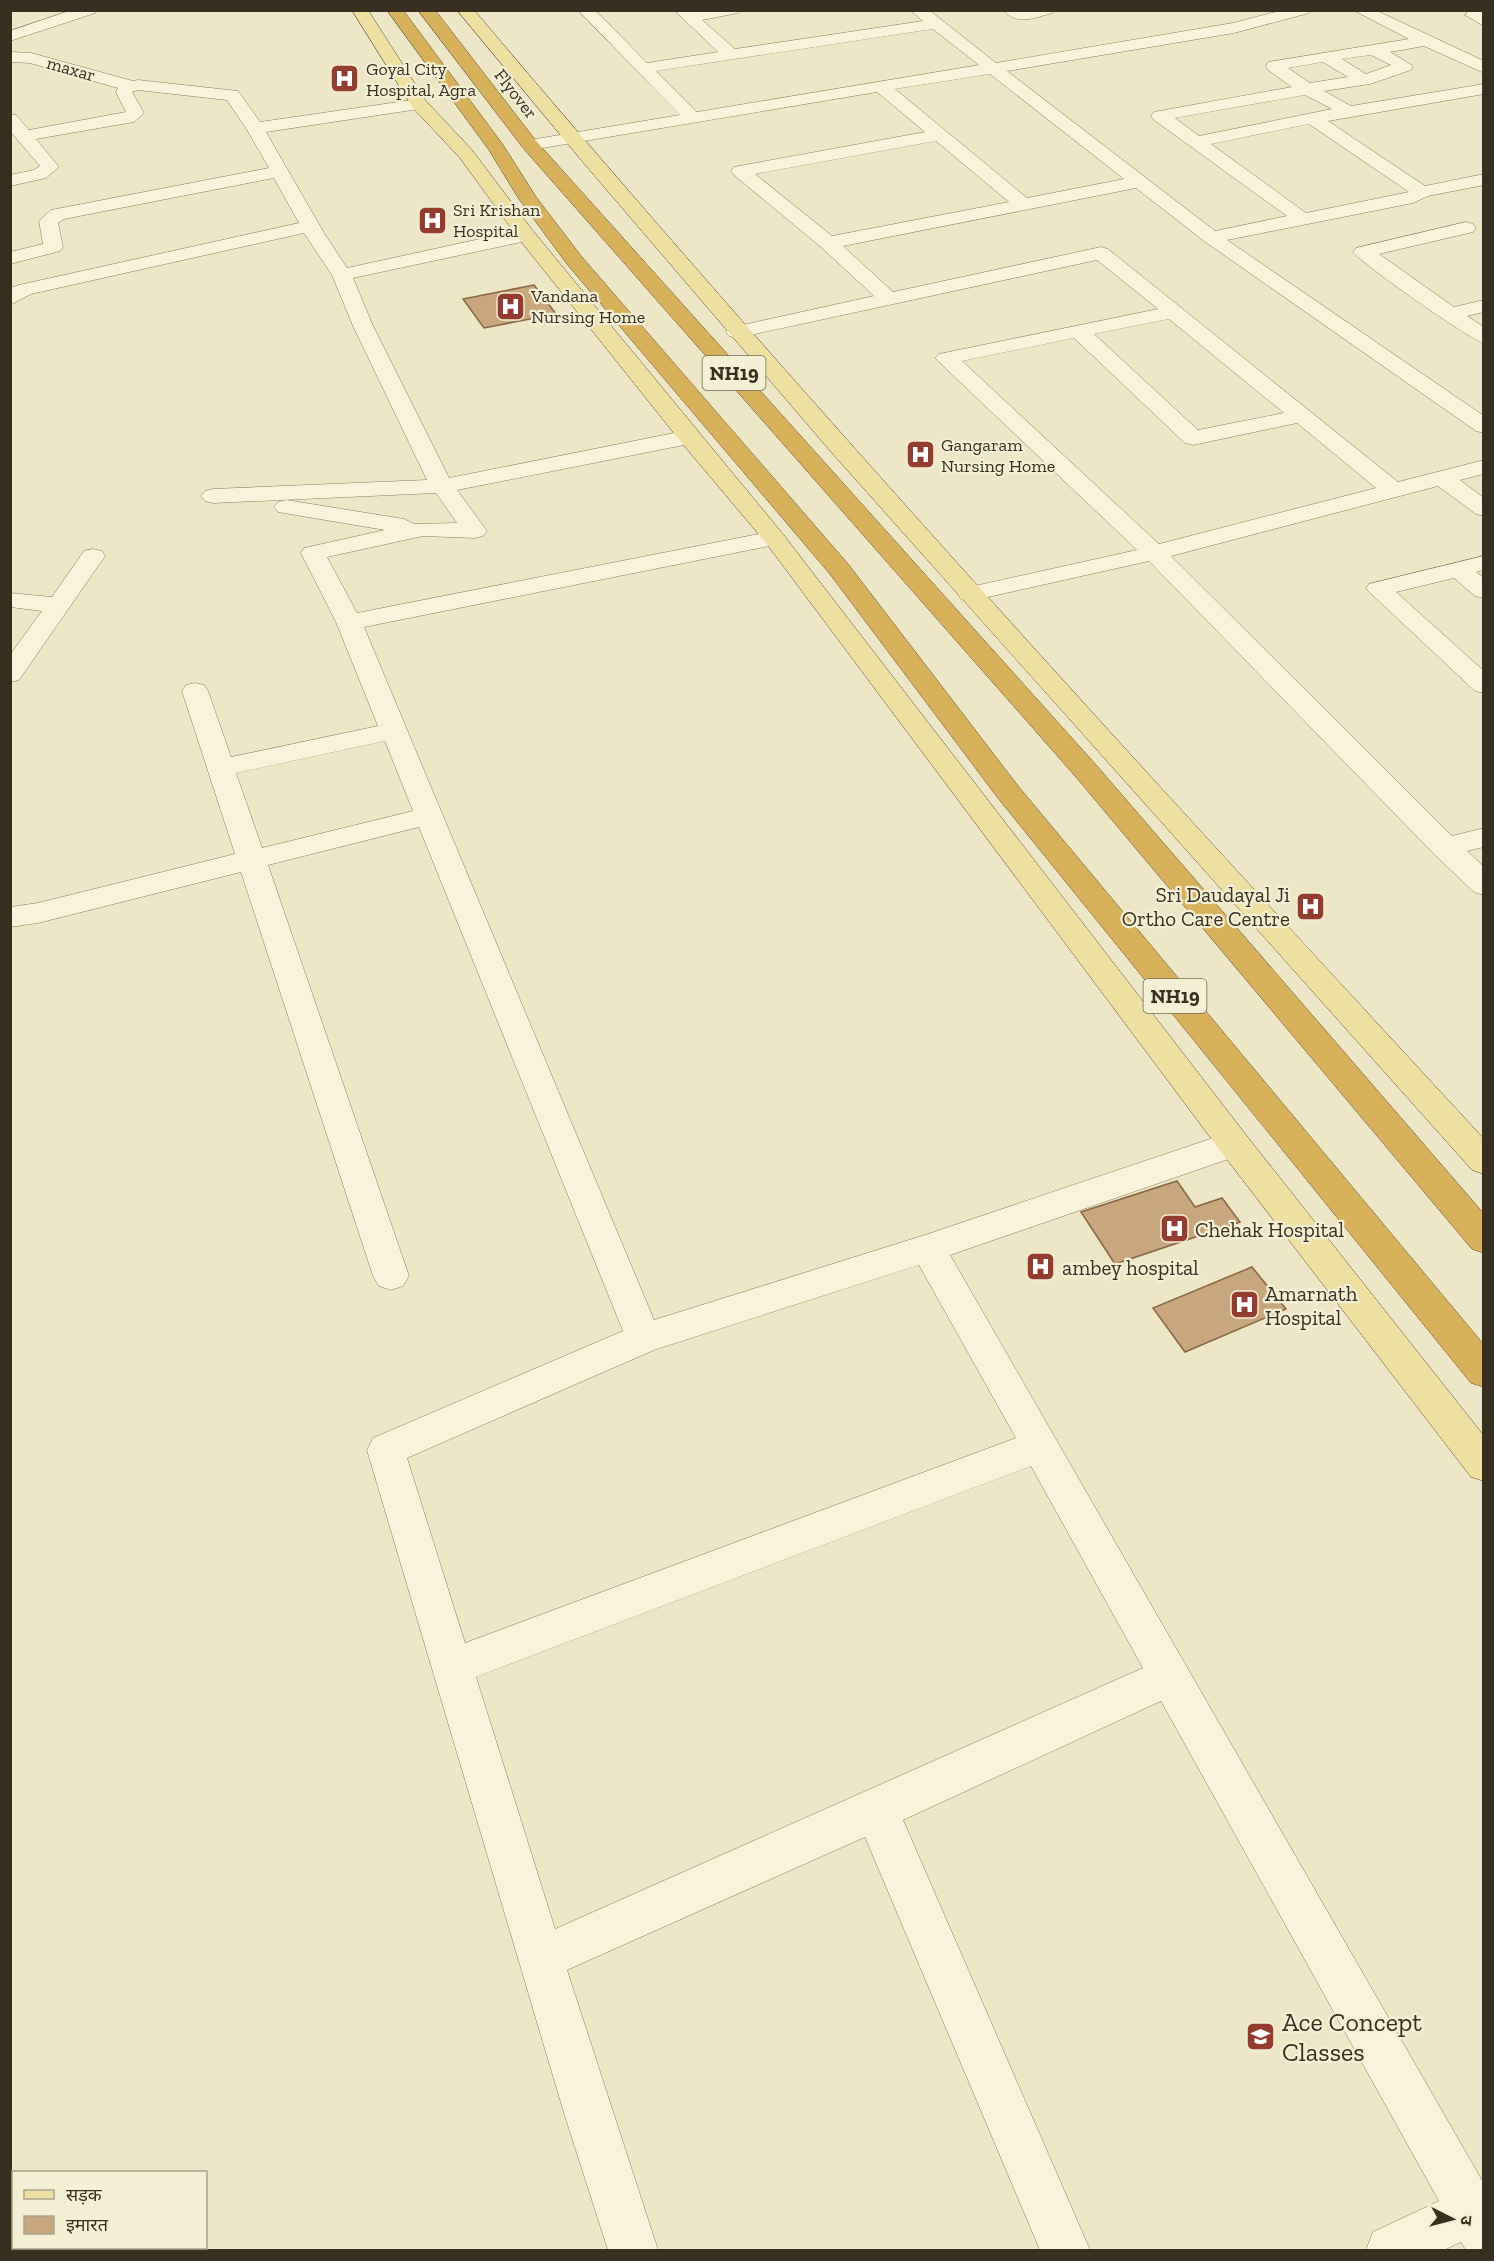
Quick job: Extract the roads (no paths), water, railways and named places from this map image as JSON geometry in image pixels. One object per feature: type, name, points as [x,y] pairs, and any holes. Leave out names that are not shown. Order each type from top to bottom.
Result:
[{"type":"highway","name":"NH19","points":[[395,10],[497,149],[528,199],[573,260],[838,569],[1008,792],[1484,1372]]},
{"type":"highway","name":"Flyover","points":[[426,10],[530,145]]},
{"type":"highway","name":"NH19","points":[[530,145],[1086,771],[1484,1239]]},
{"type":"highway","points":[[466,154],[497,149]]},
{"type":"main road","points":[[360,10],[419,104],[466,154],[526,235],[774,538],[1234,1144],[1484,1465]]},
{"type":"main road","points":[[465,10],[571,139],[736,332],[1484,1161]]},
{"type":"street","points":[[586,10],[694,119]]},
{"type":"street","points":[[686,14],[732,10]]},
{"type":"street","points":[[918,10],[1136,182],[1211,237],[1484,426]]},
{"type":"street","points":[[1011,10],[1019,16],[1046,10]]},
{"type":"street","points":[[530,145],[1234,28],[1303,10]]},
{"type":"street","points":[[1361,10],[1484,68]]},
{"type":"street","points":[[1482,10],[1473,15],[1484,21]]},
{"type":"street","points":[[10,36],[88,11]]},
{"type":"street","points":[[686,14],[731,55]]},
{"type":"street","points":[[1214,16],[1234,28]]},
{"type":"street","points":[[644,68],[937,24]]},
{"type":"street","points":[[1349,112],[1307,89],[1274,66],[1425,41]]},
{"type":"street","points":[[1303,219],[1160,116],[1364,80],[1405,66],[1373,49]]},
{"type":"street","name":"maxar","points":[[15,55],[131,86],[232,95],[255,128]]},
{"type":"street","points":[[1326,57],[1364,80]]},
{"type":"street","points":[[26,136],[128,118],[135,113],[124,92],[131,86]]},
{"type":"street","points":[[880,86],[1023,204]]},
{"type":"street","points":[[1196,142],[1312,118],[1484,89]]},
{"type":"street","points":[[419,104],[255,128],[310,226],[342,275],[363,326],[442,486],[475,531],[423,529],[213,496],[442,486],[689,436]]},
{"type":"street","points":[[1312,118],[1426,202],[1484,240]]},
{"type":"street","points":[[10,119],[50,167],[75,211]]},
{"type":"street","points":[[888,298],[828,243],[740,171],[939,135]]},
{"type":"street","points":[[10,181],[40,174],[50,167]]},
{"type":"street","points":[[10,258],[51,249],[54,245],[48,221],[58,214],[279,172]]},
{"type":"street","points":[[1211,237],[1303,219],[1426,202],[1484,179]]},
{"type":"street","points":[[828,243],[1136,182]]},
{"type":"street","points":[[10,299],[17,292],[26,289],[310,226]]},
{"type":"street","points":[[1466,228],[1363,252],[1484,337]]},
{"type":"street","points":[[342,275],[526,235]]},
{"type":"street","points":[[736,332],[1101,254],[1394,491]]},
{"type":"street","points":[[1450,314],[1484,306]]},
{"type":"street","points":[[1173,312],[946,358],[1154,553],[1445,849],[1484,885]]},
{"type":"street","points":[[1078,331],[1192,438],[1301,416]]},
{"type":"street","points":[[970,594],[1154,553],[1484,467]]},
{"type":"street","points":[[1442,478],[1484,509]]},
{"type":"street","points":[[423,529],[313,553],[349,622],[644,1338]]},
{"type":"street","points":[[349,622],[774,538]]},
{"type":"street","points":[[10,674],[93,556]]},
{"type":"street","points":[[1478,672],[1378,589],[1484,563]]},
{"type":"street","points":[[1458,569],[1484,591]]},
{"type":"street","points":[[10,600],[59,605]]},
{"type":"street","points":[[195,691],[391,1276]]},
{"type":"street","points":[[220,768],[394,731]]},
{"type":"street","points":[[10,917],[38,913],[429,816]]},
{"type":"street","points":[[1445,849],[1484,837]]},
{"type":"street","points":[[633,2250],[386,1450],[644,1338],[928,1248],[1234,1144]]},
{"type":"street","points":[[928,1248],[1477,2222],[1391,2250]]},
{"type":"street","points":[[452,1667],[1040,1446]]},
{"type":"street","points":[[541,1958],[876,1810],[1170,1676]]},
{"type":"street","points":[[876,1810],[1065,2250]]},
{"type":"place","name":"Goyal City Hospital, Agra","points":[[345,79]]},
{"type":"place","name":"Sri Krishan Hospital","points":[[432,220]]},
{"type":"place","name":"Vandana Nursing Home","points":[[510,306]]},
{"type":"place","name":"Gangaram Nursing Home","points":[[920,455]]},
{"type":"place","name":"Sri Daudayal Ji Ortho Care Centre","points":[[1311,906]]},
{"type":"place","name":"Chehak Hospital","points":[[1174,1229]]},
{"type":"place","name":"ambey hospital","points":[[1041,1267]]},
{"type":"place","name":"Amarnath Hospital","points":[[1244,1305]]},
{"type":"place","name":"Ace Concept Classes","points":[[1261,2037]]}]
